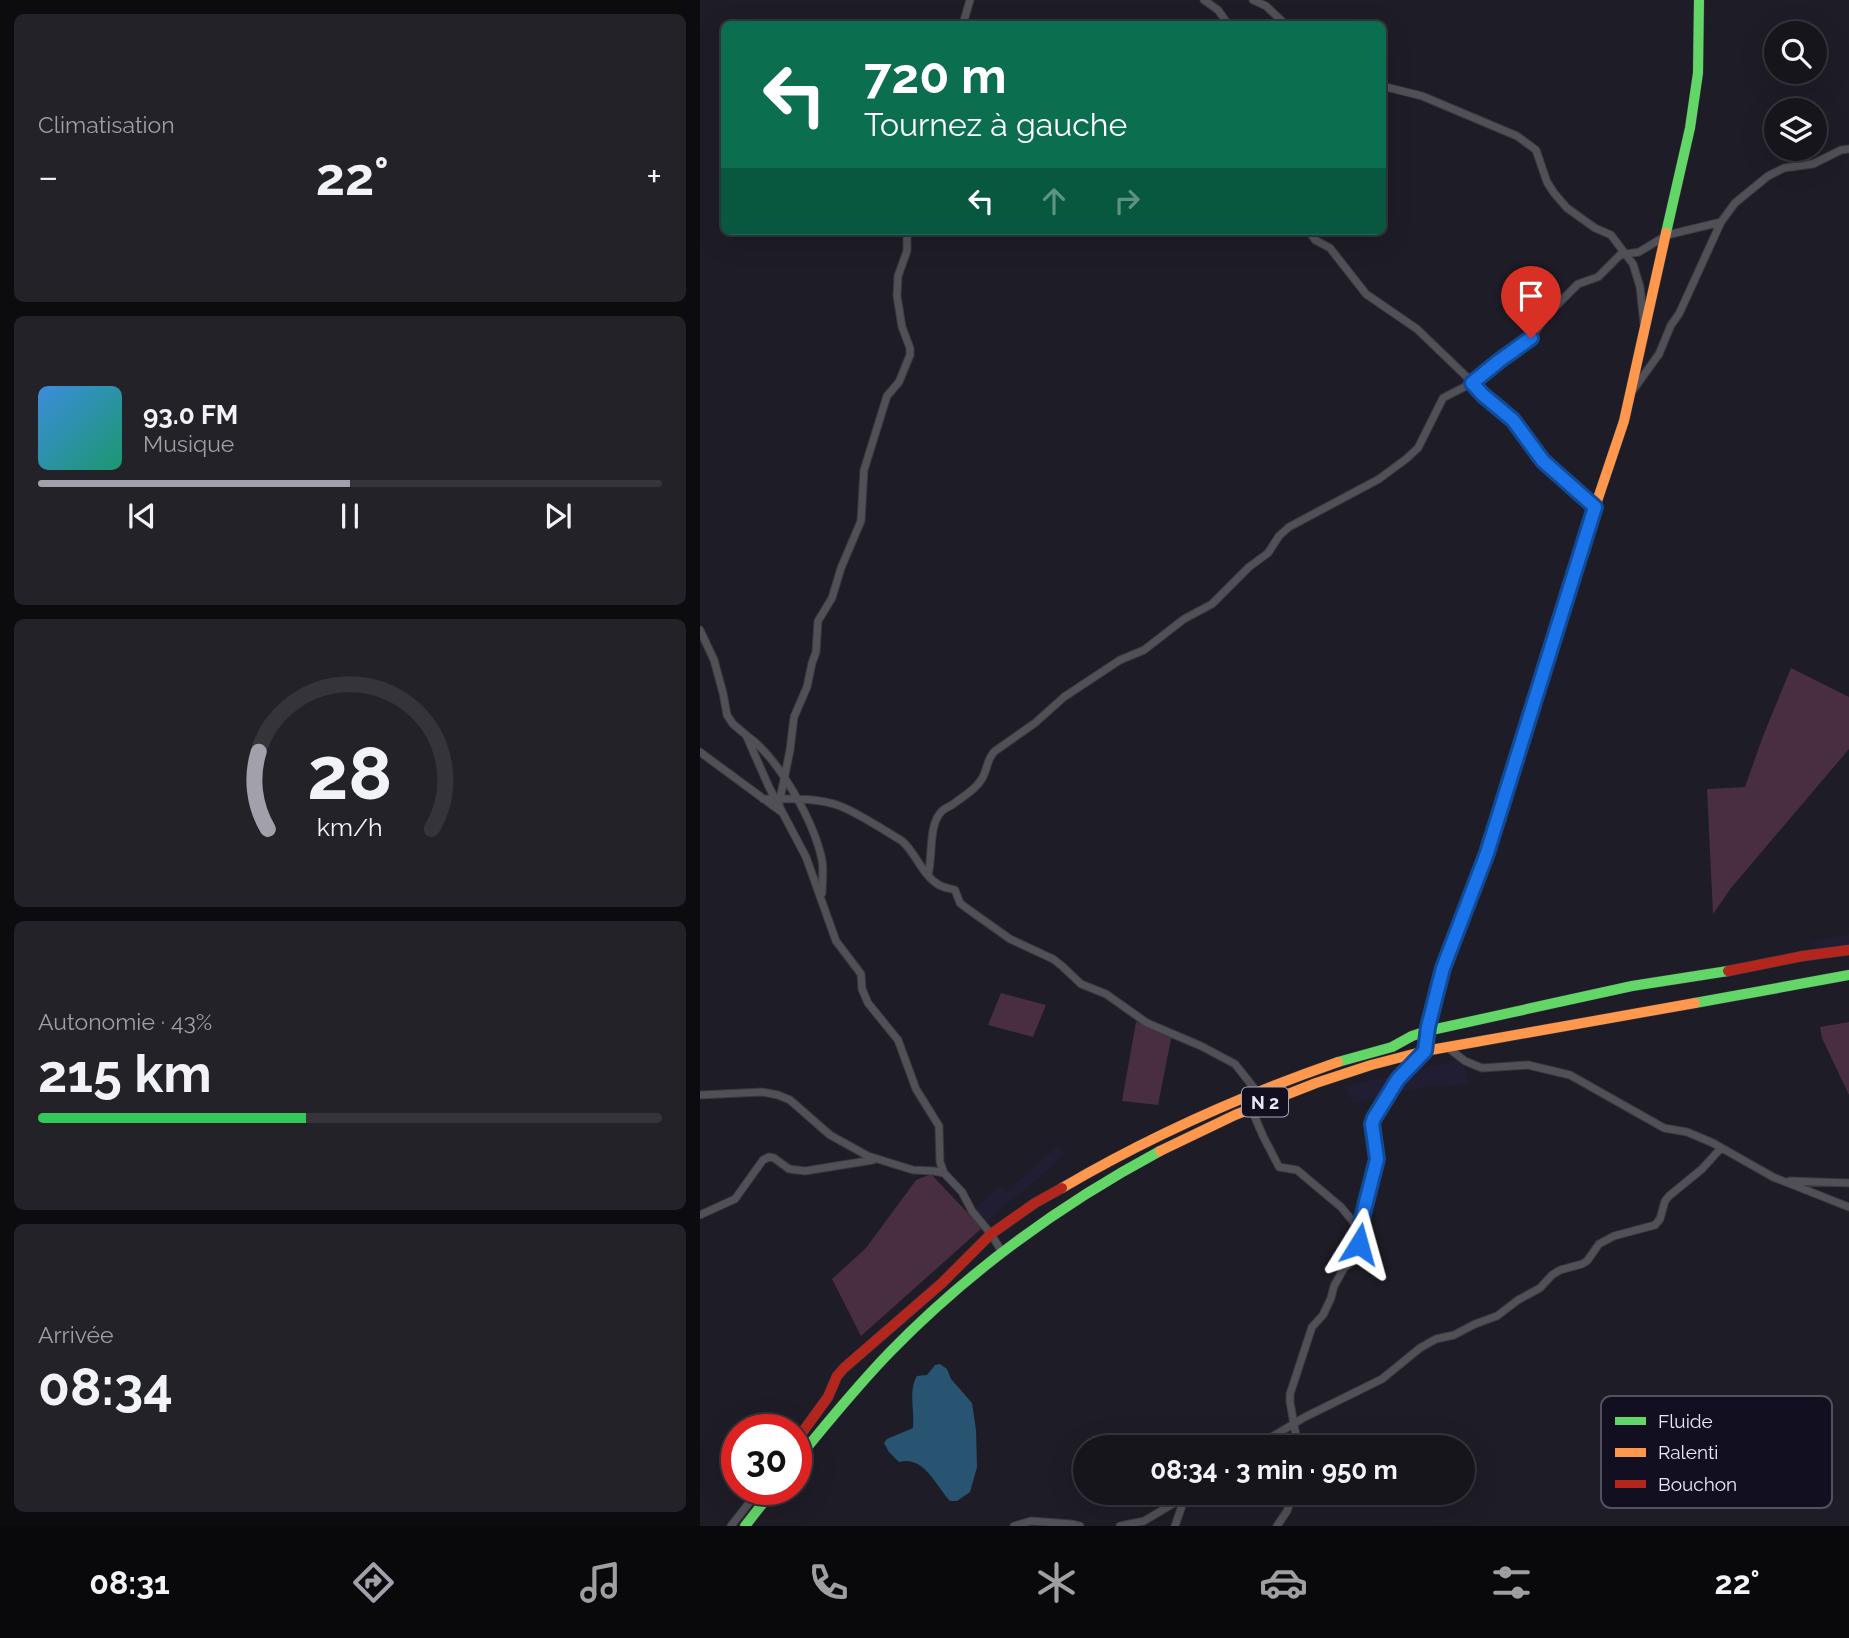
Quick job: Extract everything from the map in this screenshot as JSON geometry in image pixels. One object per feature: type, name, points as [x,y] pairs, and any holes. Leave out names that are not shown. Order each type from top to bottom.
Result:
[{"type":"street","points":[[964,21],[970,0]]},
{"type":"street","points":[[1204,0],[1218,10],[1226,21]]},
{"type":"street","points":[[1253,0],[1266,6],[1281,21]]},
{"type":"street","points":[[1296,1435],[1290,1394],[1312,1327],[1323,1315],[1343,1268],[1356,1259],[1362,1218],[1377,1159],[1372,1124],[1398,1079],[1425,1051],[1427,1031],[1443,968],[1487,853],[1624,421],[1690,128],[1698,73],[1699,0]]},
{"type":"street","points":[[1386,87],[1422,96],[1517,136],[1536,150],[1547,182],[1554,193],[1567,208],[1595,228],[1611,234],[1633,264],[1640,287],[1645,332]]},
{"type":"street","points":[[1632,390],[1659,354],[1721,222],[1735,203],[1768,176],[1784,168],[1812,164],[1830,154],[1849,149]]},
{"type":"street","points":[[928,875],[932,864],[935,822],[944,808],[956,803],[978,785],[990,755],[1035,723],[1064,697],[1119,660],[1144,650],[1184,620],[1212,604],[1248,567],[1268,553],[1279,536],[1289,527],[1379,479],[1406,459],[1418,448],[1443,398],[1472,383],[1531,338],[1548,314],[1578,285],[1598,277],[1620,255],[1639,252],[1667,234],[1721,222]]},
{"type":"street","points":[[778,801],[785,778],[794,717],[807,687],[816,652],[818,621],[832,598],[841,568],[861,521],[864,471],[887,396],[899,382],[910,355],[897,296],[898,275],[907,251],[907,235]]},
{"type":"street","points":[[1312,235],[1315,240],[1330,248],[1366,294],[1417,329],[1483,395],[1513,420],[1543,461],[1595,507]]},
{"type":"street","points":[[700,630],[714,660],[727,715],[746,736],[758,743],[785,778],[806,814],[822,862],[822,900]]},
{"type":"street","points":[[746,736],[806,857],[836,941],[860,974],[868,1003],[898,1040],[916,1089],[939,1126],[940,1162],[944,1173],[962,1192],[972,1211],[1002,1252]]},
{"type":"street","points":[[700,752],[783,813]]},
{"type":"street","points":[[763,799],[821,801],[840,806],[902,841],[910,848],[928,875],[942,886],[955,890],[960,903],[1010,939],[1053,959],[1081,984],[1106,994],[1147,1023],[1235,1064],[1258,1093]]},
{"type":"street","points":[[812,1419],[844,1368],[942,1283],[991,1234],[1035,1203],[1092,1170],[1172,1130],[1336,1062],[1392,1047],[1427,1031],[1632,986],[1849,950]]},
{"type":"street","name":"N 2","points":[[812,1442],[856,1388],[904,1337],[1002,1252],[1072,1203],[1146,1158],[1251,1108],[1362,1067],[1425,1051],[1849,975]]},
{"type":"street","points":[[1446,1047],[1465,1061],[1482,1068],[1528,1065],[1570,1075],[1664,1128],[1687,1132],[1783,1181],[1849,1207]]},
{"type":"street","points":[[700,1095],[762,1092],[778,1095],[790,1100],[830,1135],[868,1156],[913,1170],[944,1173]]},
{"type":"street","points":[[1251,1108],[1279,1167],[1297,1171],[1341,1207],[1355,1224],[1359,1244]]},
{"type":"street","points":[[1276,1435],[1382,1379],[1428,1343],[1497,1316],[1540,1288],[1560,1270],[1583,1264],[1599,1244],[1614,1236],[1655,1224],[1660,1219],[1669,1196],[1702,1169],[1721,1148]]},
{"type":"street","points":[[700,1215],[735,1199],[763,1160],[769,1157],[774,1157],[789,1169],[805,1171],[877,1160]]},
{"type":"street","points":[[1783,1181],[1849,1183]]},
{"type":"street","points":[[731,1526],[747,1505]]},
{"type":"street","points":[[745,1526],[761,1505]]},
{"type":"street","points":[[1121,1526],[1144,1521],[1171,1505]]},
{"type":"street","points":[[1175,1526],[1184,1505]]},
{"type":"street","points":[[1277,1526],[1289,1505]]},
{"type":"street","points":[[1014,1526],[1031,1521],[1080,1526]]},
{"type":"shaded area","points":[[1791,668],[1849,697],[1849,749],[1731,888],[1713,914],[1707,789],[1745,787]]},
{"type":"shaded area","points":[[1849,934],[1849,950],[1815,954],[1812,942]]},
{"type":"shaded area","points":[[1001,993],[1046,1005],[1033,1037],[988,1025]]},
{"type":"shaded area","points":[[1136,1022],[1147,1023],[1172,1034],[1158,1105],[1122,1101]]},
{"type":"shaded area","points":[[1849,1022],[1849,1095],[1822,1038],[1820,1027]]},
{"type":"shaded area","points":[[1462,1059],[1469,1084],[1426,1087],[1353,1103],[1344,1087]]},
{"type":"shaded area","points":[[1057,1147],[1066,1154],[983,1225],[972,1211],[1000,1186],[1006,1192]]},
{"type":"shaded area","points":[[931,1174],[982,1228],[861,1336],[832,1279],[866,1248],[916,1180]]},
{"type":"water","points":[[940,1364],[947,1369],[951,1379],[972,1403],[976,1430],[977,1467],[970,1492],[957,1501],[950,1501],[922,1467],[908,1461],[899,1462],[884,1443],[887,1439],[913,1428],[914,1382],[917,1376],[927,1375],[935,1365]]},
{"type":"traffic: fast","points":[[1666,233],[1690,128],[1698,73],[1699,0]]},
{"type":"traffic: fast","points":[[1425,1051],[1435,999],[1502,808],[1543,673]]},
{"type":"traffic: fast","points":[[1338,1062],[1392,1047],[1427,1031],[1632,986],[1728,971]]},
{"type":"traffic: fast","points":[[1695,1003],[1849,975]]},
{"type":"traffic: fast","points":[[812,1442],[878,1365],[920,1322],[984,1267],[1087,1193],[1160,1151]]},
{"type":"traffic: fast","points":[[745,1526],[761,1505]]},
{"type":"traffic: slow","points":[[1543,673],[1624,421],[1666,233]]},
{"type":"traffic: slow","points":[[1160,1151],[1235,1115],[1371,1065],[1425,1051],[1695,1003]]},
{"type":"traffic: slow","points":[[1062,1188],[1128,1151],[1197,1118],[1338,1062]]},
{"type":"traffic: jam","points":[[1728,971],[1849,950]]},
{"type":"traffic: jam","points":[[812,1419],[844,1368],[942,1283],[991,1234],[1062,1188]]},
{"type":"route","points":[[1359,1244],[1362,1218],[1377,1159],[1372,1124],[1398,1079],[1425,1051],[1428,1027],[1443,968],[1487,853],[1595,507],[1543,461],[1513,420],[1472,383],[1531,338]]}]
